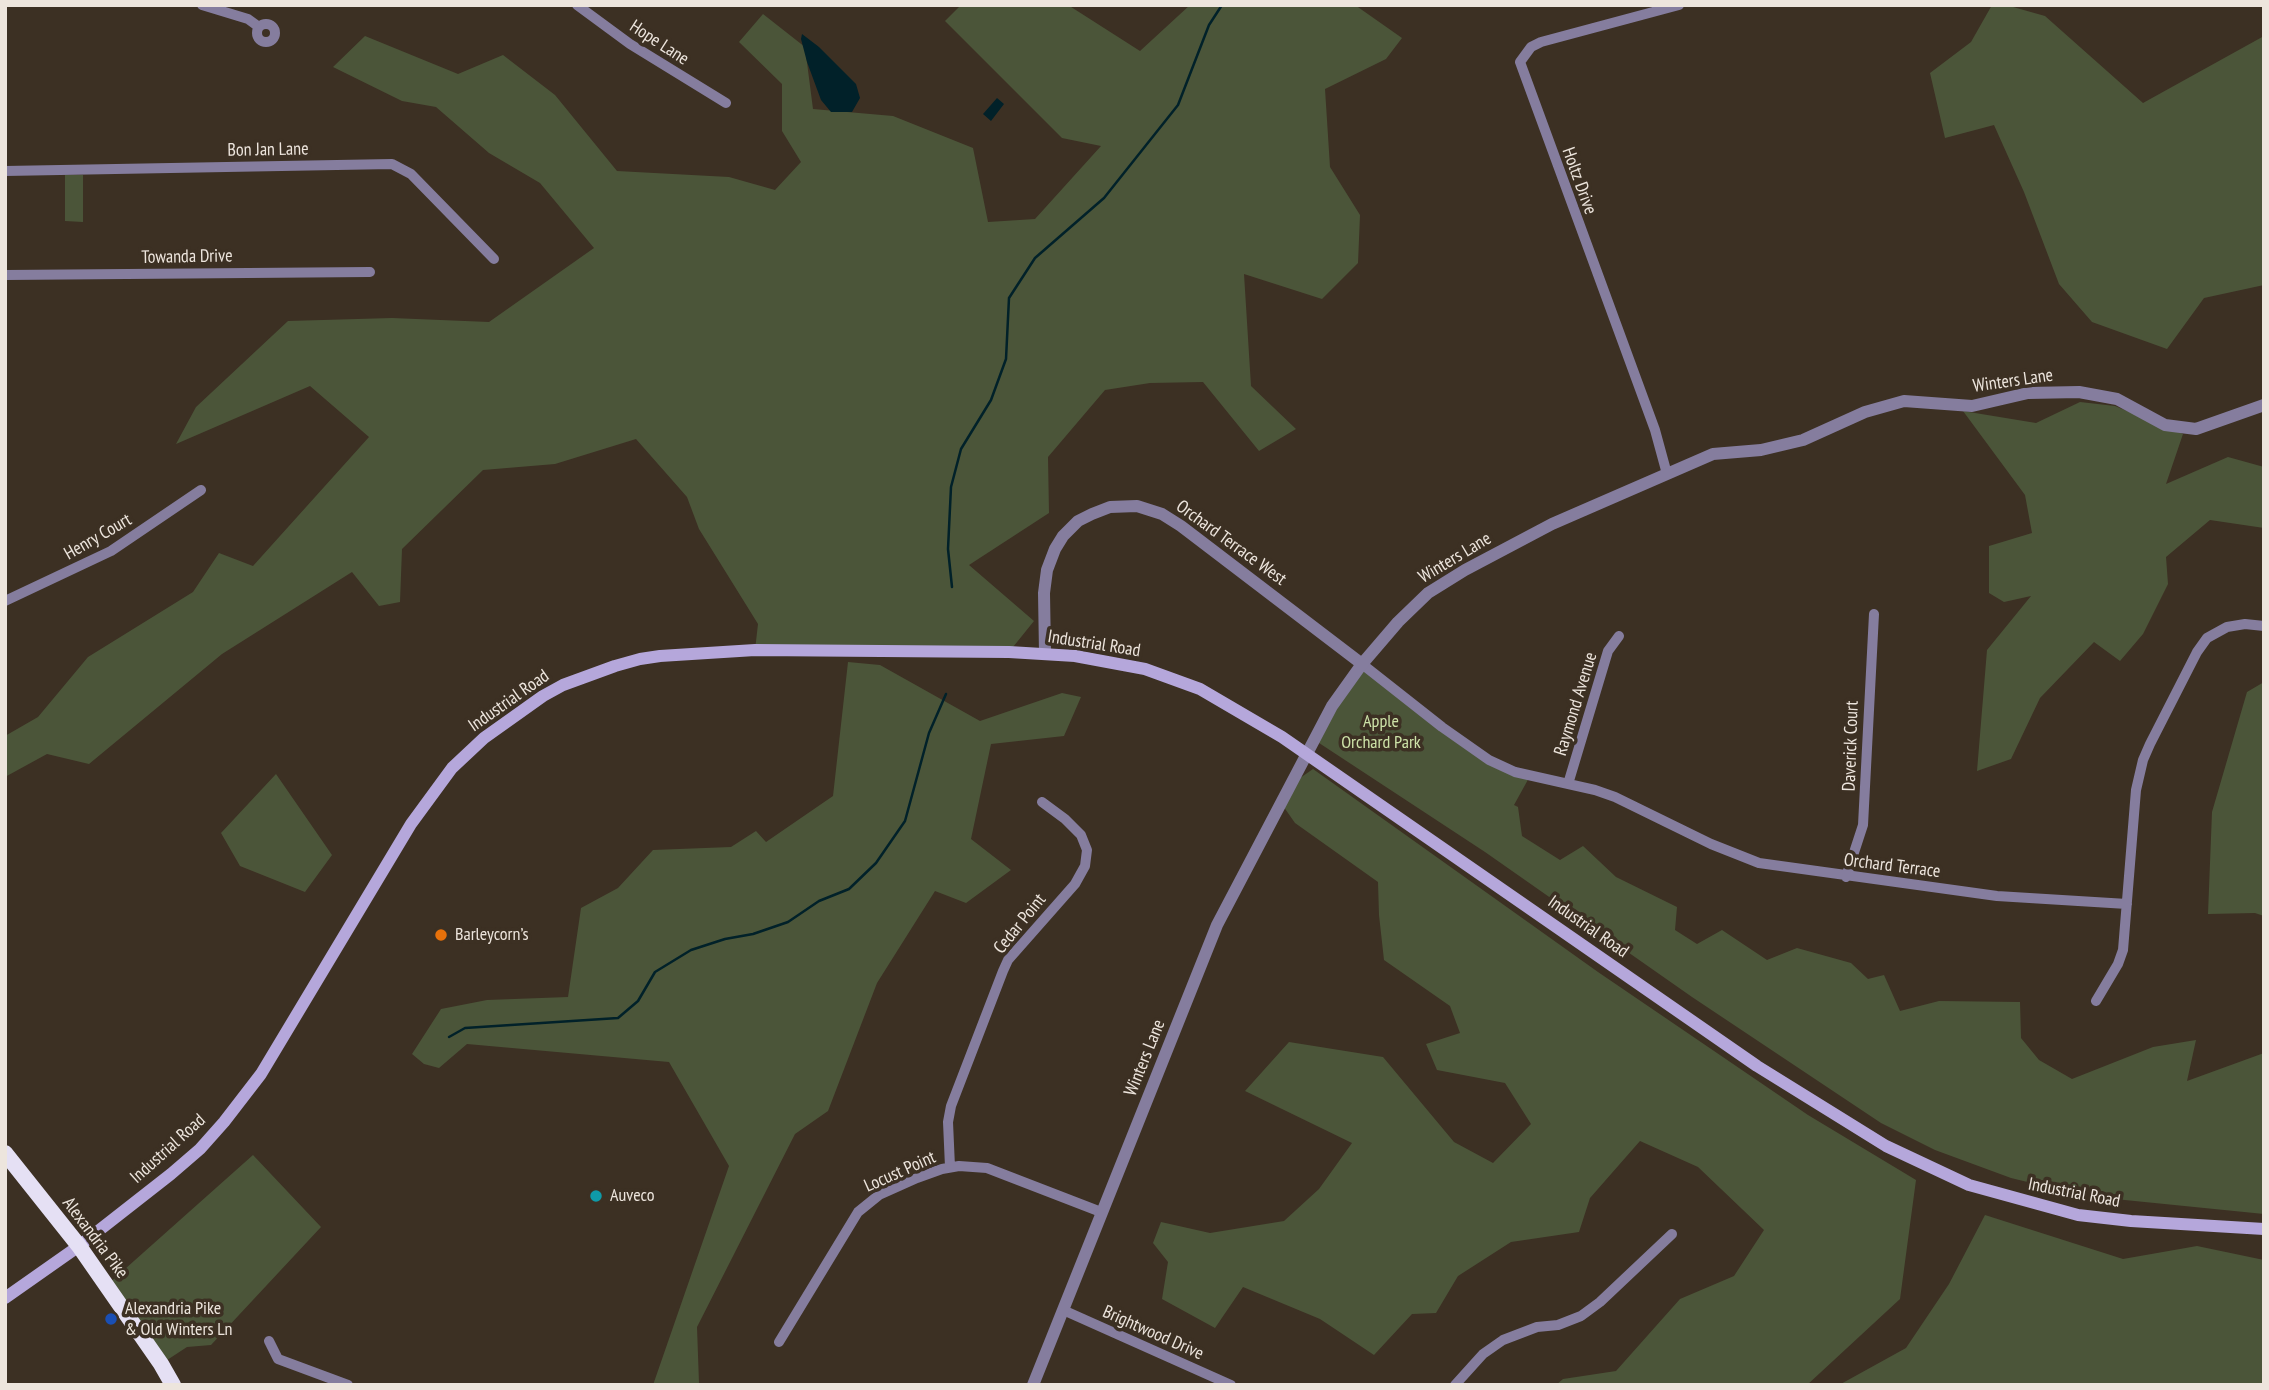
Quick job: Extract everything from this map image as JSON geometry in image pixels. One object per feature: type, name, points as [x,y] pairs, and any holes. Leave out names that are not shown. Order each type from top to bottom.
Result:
[{"type":"highway","name":"Alexandria Pike","points":[[5,1153],[79,1246],[173,1385]]},
{"type":"main road","name":"Industrial Road","points":[[5,1298],[79,1246],[187,1160],[224,1122],[261,1074],[429,797],[452,768],[484,738],[563,685],[615,666],[640,659],[683,654],[755,650],[1045,653],[1098,658],[1145,669],[1200,689],[1234,707],[1378,802],[1757,1066],[1886,1146],[1969,1185],[2078,1214],[2131,1221],[2264,1229]]},
{"type":"street","points":[[202,5],[248,19],[259,27]]},
{"type":"street","name":"Hope Lane","points":[[577,5],[630,44],[726,103]]},
{"type":"street","name":"Holtz Drive","points":[[1667,474],[1655,430],[1520,62],[1531,47],[1541,42],[1679,5]]},
{"type":"street","name":"Bon Jan Lane","points":[[5,170],[392,164],[411,174],[494,259]]},
{"type":"street","name":"Towanda Drive","points":[[5,275],[370,272]]},
{"type":"street","name":"Winters Lane","points":[[1032,1385],[1217,925],[1324,721],[1362,664],[1415,604],[1444,583],[1552,524],[1713,454],[1761,450],[1803,440],[1865,412],[1904,401],[1972,406],[2028,393],[2079,392],[2117,400],[2165,425],[2196,429],[2264,405]]},
{"type":"street","name":"Henry Court","points":[[5,601],[111,551],[201,490]]},
{"type":"street","name":"Orchard Terrace West","points":[[1045,653],[1044,593],[1047,570],[1063,536],[1078,521],[1110,507],[1137,506],[1162,514],[1181,526],[1362,664]]},
{"type":"street","name":"Daverick Court","points":[[1846,877],[1863,825],[1874,614]]},
{"type":"street","points":[[2096,1001],[2121,957],[2136,790],[2150,744],[2197,652],[2207,638],[2227,627],[2245,624],[2264,626]]},
{"type":"street","name":"Raymond Avenue","points":[[1568,784],[1608,651],[1619,636]]},
{"type":"street","name":"Orchard Terrace","points":[[1362,664],[1489,760],[1515,772],[1615,797],[1711,844],[1759,863],[1997,896],[2127,904]]},
{"type":"street","name":"Cedar Point","points":[[950,1167],[948,1122],[951,1105],[1003,971],[1008,960],[1074,884],[1085,866],[1087,850],[1080,835],[1065,819],[1042,802]]},
{"type":"street","name":"Locust Point","points":[[779,1342],[845,1230],[867,1203],[898,1186],[950,1167],[987,1167],[1101,1212]]},
{"type":"street","points":[[1455,1385],[1483,1354],[1503,1340],[1538,1327],[1558,1325],[1581,1316],[1600,1302],[1672,1234]]},
{"type":"street","name":"Brightwood Drive","points":[[1063,1310],[1231,1385]]},
{"type":"street","points":[[269,1341],[278,1359],[348,1385]]},
{"type":"green space","points":[[961,5],[1068,5],[1140,51],[1190,5],[1355,5],[1402,38],[1386,59],[1325,89],[1330,167],[1360,215],[1358,263],[1322,299],[1244,274],[1251,386],[1296,429],[1259,451],[1203,382],[1150,383],[1105,390],[1048,457],[1049,513],[969,565],[1034,621],[1009,652],[755,650],[758,624],[699,529],[687,497],[636,439],[555,464],[483,470],[402,549],[400,602],[379,606],[352,572],[222,654],[89,764],[47,754],[5,777],[5,736],[38,717],[88,657],[193,592],[219,553],[253,566],[369,437],[310,386],[176,444],[196,407],[288,321],[392,318],[489,322],[594,248],[540,183],[489,153],[436,107],[402,101],[333,67],[365,36],[458,74],[503,55],[555,95],[617,171],[729,177],[775,190],[801,162],[782,131],[782,84],[739,42],[763,14],[805,47],[813,109],[893,116],[973,148],[988,222],[1035,219],[1101,146],[1062,138],[945,21]]},
{"type":"green space","points":[[1992,5],[2006,5],[2045,16],[2143,103],[2264,36],[2264,285],[2204,298],[2167,349],[2092,322],[2059,284],[2024,192],[1994,125],[1945,138],[1930,73],[1971,42]]},
{"type":"green space","points":[[65,175],[83,175],[83,222],[65,221]]},
{"type":"green space","points":[[2080,402],[2115,406],[2183,434],[2166,484],[2228,457],[2264,467],[2264,528],[2210,520],[2166,557],[2168,584],[2143,634],[2120,661],[2094,642],[2040,698],[2011,759],[1977,771],[1987,650],[2031,596],[2004,602],[1989,593],[1989,546],[2032,533],[2025,495],[1963,411],[2036,423]]},
{"type":"green space","points":[[848,662],[880,665],[980,721],[1062,693],[1081,697],[1064,736],[991,744],[971,839],[1011,870],[966,903],[935,891],[877,983],[828,1111],[795,1134],[697,1327],[699,1383],[653,1385],[729,1166],[669,1062],[467,1044],[439,1068],[424,1064],[412,1054],[441,1009],[487,1000],[568,997],[581,908],[618,888],[653,850],[731,847],[756,831],[766,842],[833,796]]},
{"type":"green space","name":"Apple Orchard Park","points":[[1362,664],[1475,752],[1530,776],[1514,805],[1518,807],[1522,836],[1560,860],[1583,846],[1616,877],[1677,907],[1675,930],[1697,944],[1722,930],[1767,960],[1797,948],[1851,963],[1868,979],[1884,975],[1900,1011],[1939,1001],[2020,1002],[2021,1038],[2039,1060],[2072,1079],[2153,1047],[2196,1040],[2187,1081],[2264,1053],[2264,1214],[2085,1196],[2011,1178],[1935,1150],[1881,1123],[1692,997],[1485,852],[1316,741]]},
{"type":"green space","points":[[2264,682],[2264,916],[2255,913],[2208,914],[2212,812],[2247,692]]},
{"type":"green space","points":[[1313,769],[1598,972],[1808,1115],[1916,1180],[1900,1299],[1807,1385],[1556,1385],[1563,1379],[1616,1371],[1680,1299],[1734,1276],[1764,1230],[1698,1167],[1640,1141],[1590,1198],[1579,1232],[1511,1242],[1458,1276],[1436,1313],[1412,1314],[1374,1355],[1320,1319],[1243,1287],[1215,1328],[1162,1299],[1168,1262],[1153,1243],[1161,1222],[1210,1233],[1284,1221],[1319,1189],[1352,1143],[1245,1091],[1289,1042],[1383,1057],[1454,1142],[1493,1163],[1531,1124],[1505,1083],[1437,1070],[1426,1044],[1460,1033],[1450,1006],[1384,960],[1378,882],[1295,823],[1281,803],[1290,785]]},
{"type":"green space","points":[[276,774],[332,855],[305,892],[240,866],[221,833]]},
{"type":"green space","points":[[253,1155],[321,1227],[211,1345],[187,1347],[161,1364],[107,1285]]},
{"type":"green space","points":[[1985,1215],[2123,1259],[2197,1246],[2264,1260],[2264,1385],[1839,1385],[1906,1348],[1949,1284]]},
{"type":"water","points":[[802,34],[856,84],[860,98],[852,112],[831,112],[821,100],[807,62]]},
{"type":"water","points":[[997,98],[1004,104],[991,121],[983,114]]},
{"type":"waterway","points":[[952,587],[948,549],[951,487],[961,449],[991,400],[1006,359],[1009,298],[1035,258],[1104,198],[1178,105],[1209,25],[1222,5]]},
{"type":"waterway","points":[[449,1037],[465,1028],[618,1018],[638,1001],[655,972],[691,950],[788,922],[819,901],[849,889],[876,863],[905,821],[929,733],[946,694]]},
{"type":"place","name":"Barleycorn’s","points":[[441,935]]},
{"type":"place","name":"Auveco","points":[[596,1196]]},
{"type":"place","name":"Alexandria Pike & Old Winters Ln","points":[[111,1319]]}]
